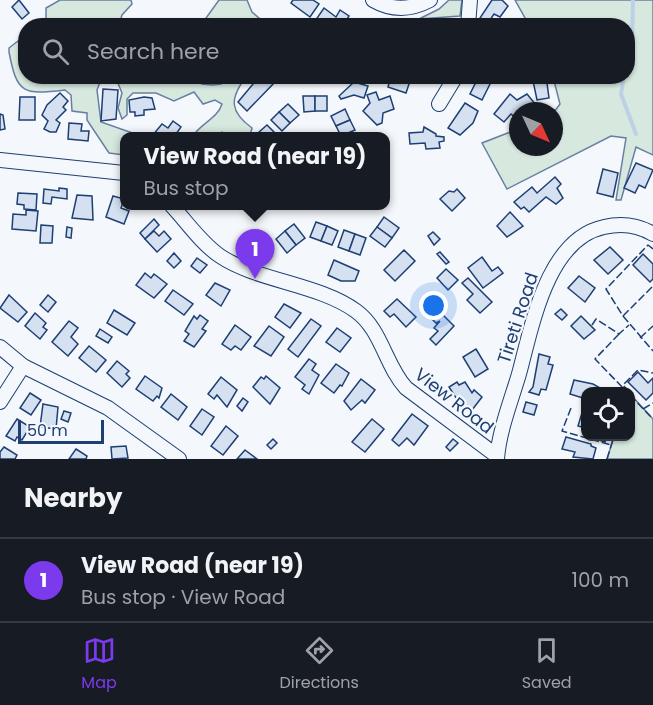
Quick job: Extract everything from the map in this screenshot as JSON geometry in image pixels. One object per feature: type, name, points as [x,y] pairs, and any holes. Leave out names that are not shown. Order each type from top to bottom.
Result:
[{"type":"street","points":[[373,0],[389,8],[407,9],[430,0]]},
{"type":"street","points":[[469,18],[470,0]]},
{"type":"street","points":[[439,104],[451,84]]},
{"type":"street","points":[[0,160],[120,173]]},
{"type":"street","name":"View Road","points":[[176,210],[220,256],[333,299],[358,312],[372,328],[406,388],[497,458]]},
{"type":"street","name":"Tireti Road","points":[[497,458],[543,292],[568,248],[592,229],[615,224],[642,228],[653,234]]},
{"type":"street","points":[[0,347],[23,366],[108,408],[176,458]]},
{"type":"street","points":[[0,402],[23,366]]},
{"type":"shaded area","points":[[60,0],[131,0],[132,4],[121,18],[46,18],[46,8]]},
{"type":"shaded area","points":[[219,0],[247,0],[252,12],[259,18],[206,18]]},
{"type":"shaded area","points":[[449,0],[462,0],[460,16],[421,18],[439,9]]},
{"type":"shaded area","points":[[515,0],[653,0],[653,155],[636,147],[621,200],[616,200],[626,138],[611,136],[507,189],[482,143],[509,132],[509,156],[563,156],[563,102],[559,102],[555,84],[635,84],[635,18],[525,18]]},
{"type":"shaded area","points":[[18,41],[18,82],[12,66],[9,48]]},
{"type":"shaded area","points":[[19,84],[99,84],[97,90],[101,122],[130,132],[120,132],[120,154],[109,153],[87,120],[87,113],[72,111],[71,95],[65,90],[40,92],[24,89]]},
{"type":"shaded area","points":[[118,84],[241,84],[234,105],[239,116],[252,128],[251,132],[196,132],[217,113],[222,104],[215,100],[203,104],[194,92],[174,101],[156,93],[133,93],[127,99],[127,115],[122,119],[118,108],[122,93]]},
{"type":"shaded area","points":[[635,399],[653,419],[653,459],[607,459],[613,441],[635,441]]},
{"type":"building","points":[[19,0],[29,13],[21,18],[12,7]]},
{"type":"building","points":[[293,0],[313,0],[319,4],[310,17],[291,3]]},
{"type":"building","points":[[492,0],[502,0],[508,6],[500,17],[494,14],[491,18],[480,18]]},
{"type":"building","points":[[324,8],[336,17],[340,10],[349,16],[348,18],[317,18]]},
{"type":"building","points":[[253,84],[273,84],[247,111],[238,102]]},
{"type":"building","points":[[352,84],[368,86],[364,98],[354,95],[341,99],[339,96]]},
{"type":"building","points":[[389,84],[409,84],[406,93],[388,87]]},
{"type":"building","points":[[475,84],[490,84],[482,100],[470,94]]},
{"type":"building","points":[[534,84],[547,84],[549,98],[537,100]]},
{"type":"building","points":[[103,89],[118,90],[116,119],[101,121]]},
{"type":"building","points":[[376,92],[379,100],[390,96],[394,109],[383,113],[382,123],[377,125],[363,111],[370,103],[367,95]]},
{"type":"building","points":[[60,93],[68,101],[63,107],[66,110],[56,120],[60,123],[56,132],[50,132],[44,129],[48,121],[42,115],[47,105]]},
{"type":"building","points":[[510,94],[517,100],[527,94],[534,102],[509,102],[509,116],[504,122],[494,114]]},
{"type":"building","points":[[303,96],[315,96],[315,111],[304,112]]},
{"type":"building","points":[[315,96],[327,96],[327,111],[315,111]]},
{"type":"building","points":[[20,97],[35,97],[35,120],[19,120]]},
{"type":"building","points":[[152,98],[155,109],[144,110],[144,115],[135,116],[135,112],[130,112],[129,100]]},
{"type":"building","points":[[465,103],[478,111],[473,123],[460,135],[448,128]]},
{"type":"building","points":[[288,104],[299,115],[290,123],[279,112]]},
{"type":"building","points":[[345,109],[350,120],[336,126],[331,116]]},
{"type":"building","points":[[279,112],[290,123],[282,131],[271,120]]},
{"type":"building","points":[[0,114],[3,115],[5,129],[0,130]]},
{"type":"building","points":[[350,120],[355,130],[339,132],[336,126]]},
{"type":"building","points":[[173,121],[181,127],[177,132],[155,132],[162,124],[168,128]]},
{"type":"building","points":[[69,123],[82,124],[81,131],[89,131],[88,141],[68,139]]},
{"type":"building","points":[[267,125],[274,132],[259,132]]},
{"type":"building","points":[[424,127],[436,136],[444,137],[444,141],[439,142],[440,148],[426,149],[425,143],[410,144],[409,133],[423,132]]},
{"type":"building","points":[[636,163],[653,170],[645,188],[639,185],[635,193],[624,188]]},
{"type":"building","points":[[603,169],[618,173],[613,197],[597,193]]},
{"type":"building","points":[[555,177],[561,184],[557,188],[563,198],[556,204],[546,197],[529,212],[524,207],[521,209],[514,202],[532,187],[537,193]]},
{"type":"building","points":[[59,188],[67,189],[67,199],[52,197],[51,204],[43,203],[44,189],[59,191]]},
{"type":"building","points":[[457,189],[465,198],[452,211],[440,199],[449,191],[454,192]]},
{"type":"building","points":[[18,193],[37,194],[36,210],[24,209],[24,205],[17,204]]},
{"type":"building","points":[[77,195],[92,196],[93,220],[72,218]]},
{"type":"building","points":[[113,196],[120,198],[120,210],[129,211],[124,224],[106,217]]},
{"type":"building","points":[[26,210],[38,211],[36,231],[12,229],[13,214],[26,215]]},
{"type":"building","points":[[510,212],[523,226],[507,237],[497,226]]},
{"type":"building","points":[[384,217],[399,228],[392,238],[377,227]]},
{"type":"building","points":[[154,219],[159,225],[145,239],[140,233]]},
{"type":"building","points":[[316,222],[327,226],[321,241],[310,237]]},
{"type":"building","points":[[294,224],[305,238],[296,245],[285,231]]},
{"type":"building","points":[[41,225],[53,226],[52,243],[40,243]]},
{"type":"building","points":[[327,226],[338,231],[332,245],[321,241]]},
{"type":"building","points":[[67,227],[72,228],[71,238],[66,237]]},
{"type":"building","points":[[377,227],[392,238],[385,247],[370,236]]},
{"type":"building","points":[[344,230],[355,234],[349,251],[338,247]]},
{"type":"building","points":[[154,231],[159,236],[164,231],[171,239],[157,252],[145,239]]},
{"type":"building","points":[[285,231],[296,245],[287,253],[276,239]]},
{"type":"building","points":[[433,232],[440,239],[434,245],[428,236]]},
{"type":"building","points":[[355,234],[366,238],[360,255],[349,251]]},
{"type":"building","points":[[610,247],[623,260],[608,274],[594,260]]},
{"type":"building","points":[[404,250],[415,261],[395,281],[384,270]]},
{"type":"building","points":[[440,252],[449,262],[446,264],[437,254]]},
{"type":"building","points":[[174,253],[181,261],[174,268],[167,261]]},
{"type":"building","points":[[643,254],[653,264],[653,279],[650,282],[633,265]]},
{"type":"building","points":[[482,257],[492,271],[498,267],[503,273],[483,288],[468,268]]},
{"type":"building","points":[[197,258],[207,265],[200,273],[191,266]]},
{"type":"building","points":[[334,260],[359,271],[355,281],[341,281],[328,275]]},
{"type":"building","points":[[446,269],[458,280],[448,290],[437,278]]},
{"type":"building","points":[[145,273],[151,278],[154,274],[167,284],[154,298],[136,285]]},
{"type":"building","points":[[579,276],[595,288],[585,302],[568,288]]},
{"type":"building","points":[[468,278],[492,302],[480,313],[467,300],[473,294],[462,283]]},
{"type":"building","points":[[215,283],[230,290],[221,306],[206,295]]},
{"type":"building","points":[[173,290],[193,304],[184,315],[165,301]]},
{"type":"building","points":[[9,295],[27,312],[18,322],[0,308]]},
{"type":"building","points":[[48,295],[56,302],[48,312],[40,305]]},
{"type":"building","points":[[397,299],[416,317],[406,327],[394,314],[390,317],[384,311]]},
{"type":"building","points":[[284,304],[301,313],[290,328],[275,317]]},
{"type":"building","points":[[436,308],[454,326],[436,345],[430,339],[438,331],[434,328],[440,321],[436,323],[432,319],[436,316],[432,312]]},
{"type":"building","points":[[561,309],[567,315],[562,320],[555,314]]},
{"type":"building","points":[[114,310],[135,323],[127,335],[107,323]]},
{"type":"building","points":[[35,313],[46,323],[43,327],[47,330],[40,339],[25,326]]},
{"type":"building","points":[[200,315],[208,321],[202,329],[206,331],[194,347],[184,341],[189,334],[185,331],[194,316],[197,319]]},
{"type":"building","points":[[581,316],[595,330],[584,339],[571,326]]},
{"type":"building","points":[[311,319],[321,326],[298,357],[288,349]]},
{"type":"building","points":[[69,321],[78,328],[71,337],[78,344],[68,356],[52,342]]},
{"type":"building","points":[[235,325],[251,337],[241,350],[235,346],[231,350],[222,344]]},
{"type":"building","points":[[269,326],[284,337],[271,356],[254,346]]},
{"type":"building","points":[[337,328],[351,338],[340,352],[326,342]]},
{"type":"building","points":[[100,329],[112,337],[108,343],[96,336]]},
{"type":"building","points":[[89,346],[106,360],[96,372],[79,358]]},
{"type":"building","points":[[476,349],[488,369],[475,377],[463,357]]},
{"type":"building","points":[[539,354],[550,357],[548,364],[553,365],[546,390],[541,389],[539,395],[529,392],[533,387]]},
{"type":"building","points":[[309,359],[316,364],[312,370],[319,375],[309,394],[302,389],[305,385],[295,377]]},
{"type":"building","points":[[117,361],[129,371],[126,374],[130,378],[122,387],[107,373]]},
{"type":"building","points":[[336,364],[349,373],[342,386],[340,385],[334,393],[321,383]]},
{"type":"building","points":[[638,372],[648,383],[653,378],[653,393],[646,400],[628,382]]},
{"type":"building","points":[[145,376],[162,388],[159,398],[157,396],[153,401],[136,389]]},
{"type":"building","points":[[266,376],[280,388],[270,404],[253,387],[261,377],[264,379]]},
{"type":"building","points":[[221,377],[237,390],[227,407],[217,395],[214,399],[208,394]]},
{"type":"building","points":[[361,379],[375,390],[365,403],[362,400],[351,410],[344,401]]},
{"type":"building","points":[[574,380],[598,387],[581,387],[581,397],[570,394]]},
{"type":"building","points":[[457,382],[459,385],[465,382],[472,393],[474,390],[482,397],[472,410],[458,401],[449,387]]},
{"type":"building","points":[[30,393],[41,400],[31,415],[20,408]]},
{"type":"building","points":[[171,394],[187,407],[178,420],[161,407]]},
{"type":"building","points":[[243,398],[248,402],[242,411],[237,406]]},
{"type":"building","points":[[526,402],[537,405],[534,415],[523,412]]},
{"type":"building","points":[[43,404],[58,407],[56,429],[40,427]]},
{"type":"building","points":[[202,409],[214,417],[202,435],[190,426]]},
{"type":"building","points":[[64,411],[71,413],[68,422],[61,419]]},
{"type":"building","points":[[412,414],[428,426],[414,445],[407,438],[399,446],[392,440]]},
{"type":"building","points":[[17,419],[30,427],[22,440],[17,437],[15,441],[6,436]]},
{"type":"building","points":[[372,419],[384,429],[365,452],[352,442]]},
{"type":"building","points":[[226,426],[238,436],[223,455],[211,446]]},
{"type":"building","points":[[566,437],[591,444],[596,448],[593,459],[573,457],[575,452],[562,449]]},
{"type":"building","points":[[273,439],[277,443],[271,449],[267,445]]},
{"type":"building","points":[[453,439],[458,443],[450,451],[446,447]]},
{"type":"building","points":[[126,446],[128,458],[112,459],[111,447]]},
{"type":"building","points":[[4,447],[17,455],[15,459],[0,459],[0,452]]},
{"type":"building","points":[[76,449],[87,456],[86,459],[69,459]]},
{"type":"building","points":[[245,450],[257,459],[237,459]]},
{"type":"waterway","points":[[633,0],[633,18]]},
{"type":"waterway","points":[[623,84],[621,94],[636,134]]},
{"type":"fence","points":[[653,249],[648,245],[606,289],[623,316],[653,351]]},
{"type":"fence","points":[[623,316],[653,286]]},
{"type":"fence","points":[[592,325],[596,319],[619,334],[629,325]]},
{"type":"fence","points":[[640,338],[653,326]]},
{"type":"fence","points":[[619,334],[595,359],[622,387]]},
{"type":"fence","points":[[625,387],[623,385],[638,370],[653,373]]},
{"type":"fence","points":[[635,400],[653,419]]},
{"type":"fence","points":[[643,409],[653,403]]},
{"type":"fence","points":[[571,408],[562,431],[611,445]]},
{"type":"fence","points":[[607,459],[612,441]]},
{"type":"place","name":"View Road (near 19)","points":[[255,279]]}]
